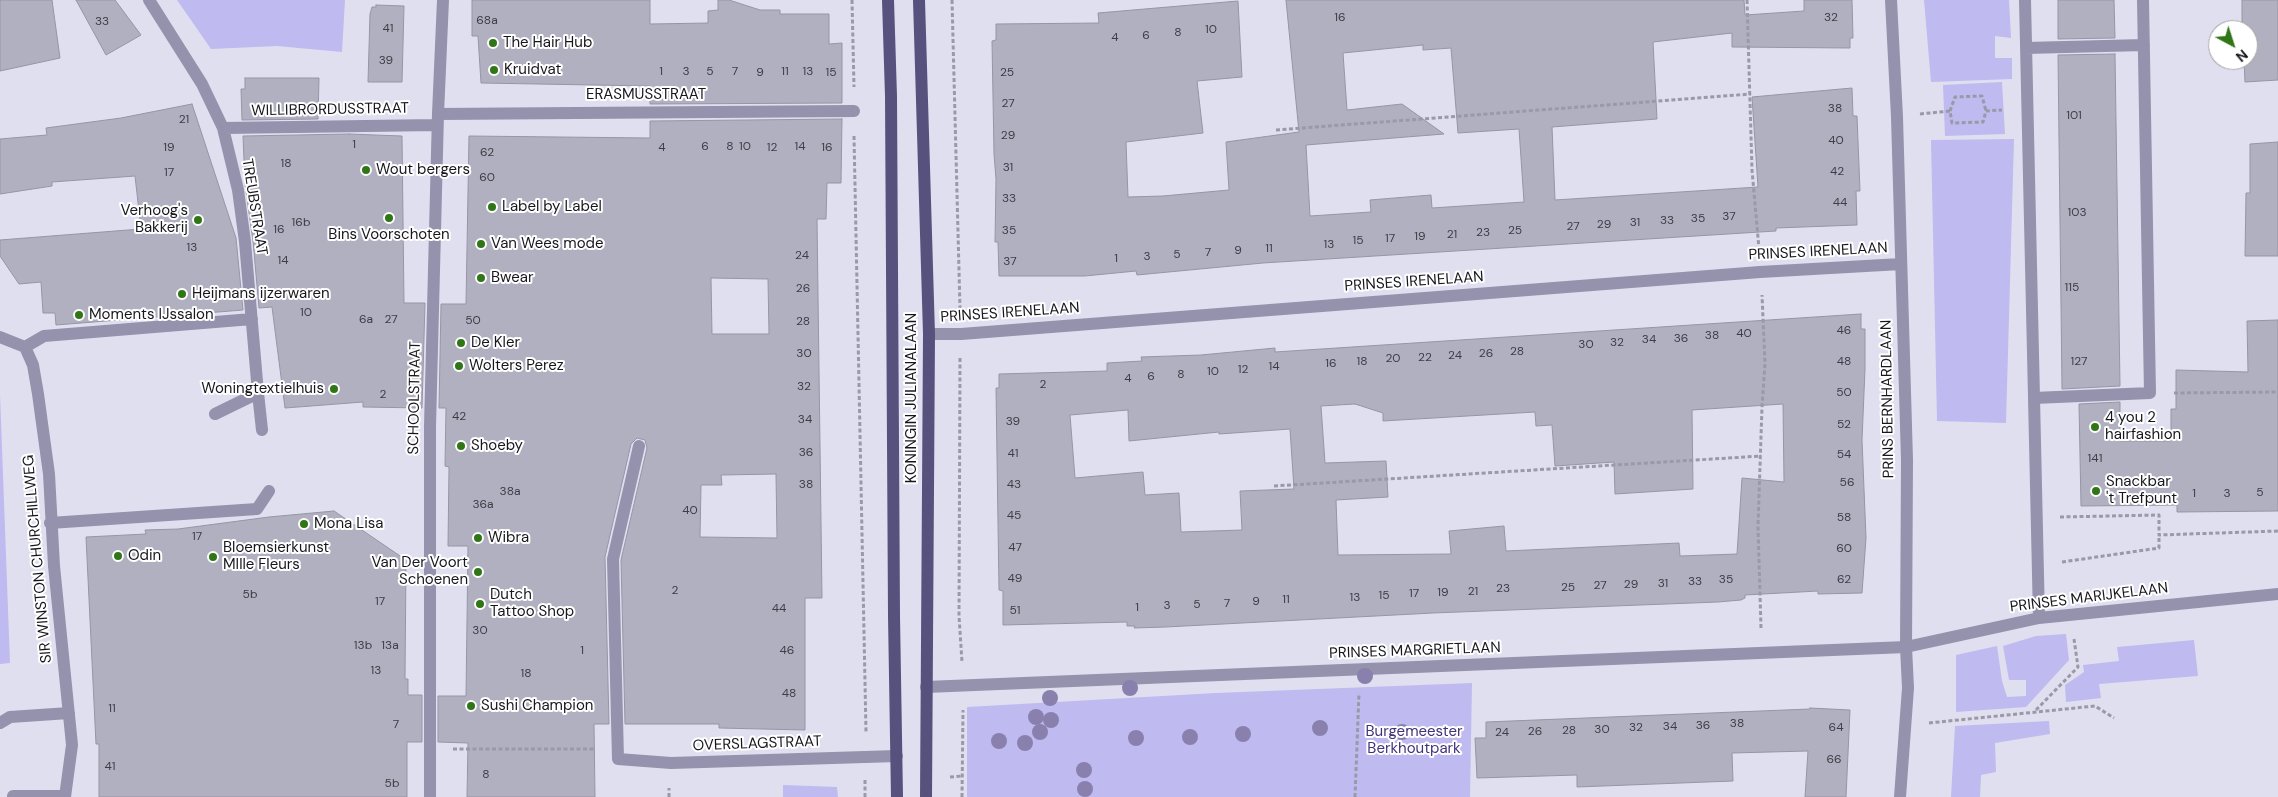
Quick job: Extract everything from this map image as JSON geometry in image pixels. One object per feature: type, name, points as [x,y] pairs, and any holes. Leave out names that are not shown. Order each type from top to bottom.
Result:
[{"type":"main road","name":"KONINGIN JULIANALAAN","points":[[888,0],[891,96],[897,797]]},
{"type":"main road","name":"KONINGIN JULIANALAAN","points":[[919,0],[929,334],[926,797]]},
{"type":"street","name":"TREUBSTRAAT","points":[[149,0],[202,84],[223,128],[238,190],[262,430]]},
{"type":"street","name":"SCHOOLSTRAAT","points":[[430,797],[430,426],[437,120],[443,0]]},
{"type":"street","name":"PRINS BERNHARDLAAN","points":[[1891,0],[1897,117],[1907,460],[1906,647],[1908,688],[1900,797]]},
{"type":"street","points":[[2026,0],[2039,618]]},
{"type":"street","points":[[2034,398],[2150,393],[2142,0]]},
{"type":"street","points":[[2026,48],[2144,45]]},
{"type":"street","name":"ERASMUSSTRAAT","points":[[437,120],[854,111]]},
{"type":"street","name":"WILLIBRORDUSSTRAAT","points":[[223,128],[437,120]]},
{"type":"street","name":"PRINSES IRENELAAN","points":[[929,334],[961,334],[1760,272],[1901,264]]},
{"type":"street","points":[[0,337],[24,347],[44,336],[252,319]]},
{"type":"street","name":"SIR WINSTON CHURCHILLWEG","points":[[24,347],[33,364],[49,474],[50,523],[72,745],[65,797]]},
{"type":"street","points":[[215,414],[258,393]]},
{"type":"street","points":[[618,759],[613,559],[639,446]]},
{"type":"street","points":[[50,523],[257,509],[269,491]]},
{"type":"street","name":"PRINSES MARIJKELAAN","points":[[1906,647],[2039,618],[2278,594]]},
{"type":"street","name":"PRINSES MARGRIETLAAN","points":[[926,687],[1906,647]]},
{"type":"street","points":[[0,723],[10,717],[69,713]]},
{"type":"street","name":"OVERSLAGSTRAAT","points":[[618,759],[671,763],[897,756]]},
{"type":"street","points":[[13,796],[65,797]]},
{"type":"path","points":[[852,0],[866,757],[865,797]]},
{"type":"path","points":[[1748,0],[1752,170],[1765,364],[1758,526],[1762,652]]},
{"type":"path","points":[[1276,130],[1751,94]]},
{"type":"path","points":[[1982,96],[1986,111],[1983,122],[1952,122],[1950,111],[1955,97],[1982,96]]},
{"type":"path","points":[[1986,111],[2028,108]]},
{"type":"path","points":[[1897,117],[1950,111]]},
{"type":"path","points":[[2150,393],[2278,392]]},
{"type":"path","points":[[1274,486],[1761,456]]},
{"type":"path","points":[[2036,517],[2159,515],[2159,548],[2037,566]]},
{"type":"path","points":[[2159,534],[2278,531]]},
{"type":"path","points":[[2036,711],[2078,667],[2072,614]]},
{"type":"path","points":[[960,637],[964,685],[962,797]]},
{"type":"path","points":[[1355,797],[1360,670]]},
{"type":"path","points":[[1906,726],[2095,706],[2114,718]]},
{"type":"path","points":[[431,749],[597,749],[618,759]]},
{"type":"green space","points":[[177,0],[345,0],[342,52],[277,46],[211,49]]},
{"type":"green space","points":[[1924,0],[2009,0],[2011,38],[1995,36],[1995,58],[2012,58],[2012,79],[1931,82]]},
{"type":"green space","points":[[2002,82],[2005,134],[1945,136],[1943,85]]},
{"type":"green space","points":[[2014,139],[2006,423],[1937,421],[1931,140]]},
{"type":"green space","points":[[0,394],[10,663],[0,664]]},
{"type":"green space","points":[[2066,634],[2069,660],[2026,707],[1956,712],[1956,655],[1997,646],[2002,681],[2007,697],[2026,696],[2026,680],[2009,680],[2003,646],[2036,636]]},
{"type":"green space","points":[[2194,640],[2198,676],[2099,684],[2101,698],[2066,702],[2065,685],[2084,672],[2083,665],[2119,661],[2117,647]]},
{"type":"green space","name":"Burgemeester Berkhoutpark","points":[[1472,683],[1470,797],[967,797],[967,707],[1216,693]]},
{"type":"green space","points":[[2049,721],[2050,734],[1995,743],[1996,772],[1981,775],[1980,797],[1951,797],[1955,726]]},
{"type":"green space","points":[[783,785],[837,787],[838,797],[783,797]]},
{"type":"building","points":[[0,0],[52,0],[60,58],[0,71]]},
{"type":"building","points":[[76,0],[115,0],[141,35],[106,55]]},
{"type":"building","points":[[472,0],[650,0],[650,24],[708,23],[708,11],[718,10],[718,0],[729,0],[760,10],[780,10],[780,14],[829,14],[829,44],[842,43],[842,103],[650,104],[650,86],[481,83],[478,36],[472,36]]},
{"type":"building","points":[[1286,0],[1744,0],[1745,15],[1804,11],[1804,0],[1852,0],[1853,38],[1850,38],[1850,48],[1732,47],[1732,33],[1653,42],[1657,119],[1552,127],[1555,200],[1758,187],[1752,97],[1852,88],[1853,116],[1857,116],[1860,191],[1856,191],[1857,225],[1776,228],[1776,231],[1263,263],[1137,275],[1136,271],[1085,276],[999,276],[998,242],[995,242],[996,179],[992,41],[996,40],[996,24],[1099,23],[1098,13],[1238,1],[1242,77],[1197,81],[1203,133],[1126,142],[1128,197],[1229,190],[1226,142],[1299,132]],"holes":[[[1423,45],[1423,50],[1451,48],[1458,133],[1519,129],[1524,202],[1432,208],[1431,195],[1370,200],[1371,212],[1310,216],[1306,145],[1444,134],[1402,104],[1347,110],[1343,53]]]},
{"type":"building","points":[[2058,0],[2114,0],[2115,38],[2058,39]]},
{"type":"building","points":[[2242,0],[2278,0],[2278,80],[2245,82],[2244,70],[2258,70],[2258,20],[2242,20]]},
{"type":"building","points":[[376,5],[404,6],[402,82],[368,82],[370,14],[372,7],[376,7]]},
{"type":"building","points":[[2115,54],[2120,386],[2062,389],[2058,55]]},
{"type":"building","points":[[245,78],[319,78],[318,119],[242,120],[241,89],[245,89]]},
{"type":"building","points":[[192,104],[236,238],[243,310],[56,325],[55,313],[43,313],[41,282],[19,284],[0,256],[0,240],[141,229],[135,176],[52,182],[52,186],[0,194],[0,139],[47,135],[46,128],[121,118]]},
{"type":"building","points":[[842,119],[841,183],[827,183],[826,219],[817,219],[822,598],[805,598],[805,730],[719,728],[719,724],[625,724],[621,560],[647,448],[645,440],[637,438],[631,444],[605,557],[609,724],[594,724],[595,797],[467,797],[468,743],[438,742],[438,696],[466,696],[468,546],[448,546],[449,467],[445,466],[446,408],[439,408],[441,304],[466,304],[469,136],[650,138],[650,121]],"holes":[[[711,278],[768,279],[769,334],[712,334]],[[776,474],[777,538],[700,537],[701,485],[722,485],[721,475]]]},
{"type":"building","points":[[349,134],[402,136],[404,303],[425,303],[422,408],[363,407],[363,402],[285,408],[272,307],[259,308],[253,241],[245,184],[243,136]]},
{"type":"building","points":[[2278,142],[2278,256],[2245,256],[2246,193],[2250,193],[2250,144]]},
{"type":"building","points":[[1861,314],[1861,329],[1865,329],[1862,440],[1866,538],[1862,593],[1818,594],[1818,591],[1745,595],[1745,598],[1741,600],[1718,602],[1433,613],[1166,627],[1134,628],[1135,626],[1127,626],[1127,622],[1003,625],[1003,591],[999,590],[996,388],[999,388],[999,374],[1107,371],[1107,363],[1142,361],[1141,357],[1201,355],[1275,348],[1275,352]],"holes":[[[1355,404],[1383,413],[1383,421],[1535,412],[1536,426],[1552,425],[1555,466],[1614,462],[1615,494],[1693,489],[1692,410],[1783,404],[1784,482],[1742,478],[1737,554],[1680,556],[1679,543],[1506,551],[1504,526],[1449,531],[1451,554],[1338,555],[1336,500],[1388,497],[1386,461],[1325,463],[1321,406]],[[1128,410],[1129,441],[1219,432],[1219,434],[1290,429],[1294,489],[1240,491],[1242,530],[1181,532],[1179,493],[1145,495],[1143,472],[1075,478],[1070,415]]]},
{"type":"building","points":[[2278,320],[2278,511],[2177,512],[2177,505],[2081,506],[2079,404],[2120,402],[2120,441],[2171,441],[2171,409],[2176,409],[2176,370],[2248,372],[2247,321]]},
{"type":"building","points":[[334,511],[406,560],[405,679],[408,679],[408,695],[422,695],[422,742],[407,742],[407,797],[99,797],[99,744],[96,744],[86,537],[146,534],[145,530],[178,529]]},
{"type":"building","points":[[1810,708],[1850,710],[1846,797],[1805,797],[1808,751],[1732,753],[1733,781],[1577,787],[1577,775],[1477,778],[1475,738],[1486,738],[1486,722]]},
{"type":"place","name":"The Hair Hub","points":[[493,43]]},
{"type":"place","name":"Kruidvat","points":[[494,70]]},
{"type":"place","name":"Wout bergers","points":[[366,170]]},
{"type":"place","name":"Label by Label","points":[[492,207]]},
{"type":"place","name":"Bins Voorschoten","points":[[389,218]]},
{"type":"place","name":"Verhoog's Bakkerij","points":[[198,220]]},
{"type":"place","name":"Van Wees mode","points":[[481,244]]},
{"type":"place","name":"Bwear","points":[[481,278]]},
{"type":"place","name":"Heijmans ijzerwaren","points":[[182,294]]},
{"type":"place","name":"Moments IJssalon","points":[[79,315]]},
{"type":"place","name":"De Kler","points":[[461,343]]},
{"type":"place","name":"Wolters Perez","points":[[459,366]]},
{"type":"place","name":"Woningtextielhuis","points":[[334,389]]},
{"type":"place","name":"4 you 2 hairfashion","points":[[2095,427]]},
{"type":"place","name":"Shoeby","points":[[461,446]]},
{"type":"place","name":"Snackbar 't Trefpunt","points":[[2096,491]]},
{"type":"place","name":"Mona Lisa","points":[[304,524]]},
{"type":"place","name":"Wibra","points":[[478,538]]},
{"type":"place","name":"Odin","points":[[118,556]]},
{"type":"place","name":"Bloemsierkunst MIlle Fleurs","points":[[213,557]]},
{"type":"place","name":"Van Der Voort Schoenen","points":[[478,572]]},
{"type":"place","name":"Dutch Tattoo Shop","points":[[480,604]]},
{"type":"place","name":"Sushi Champion","points":[[471,706]]}]
